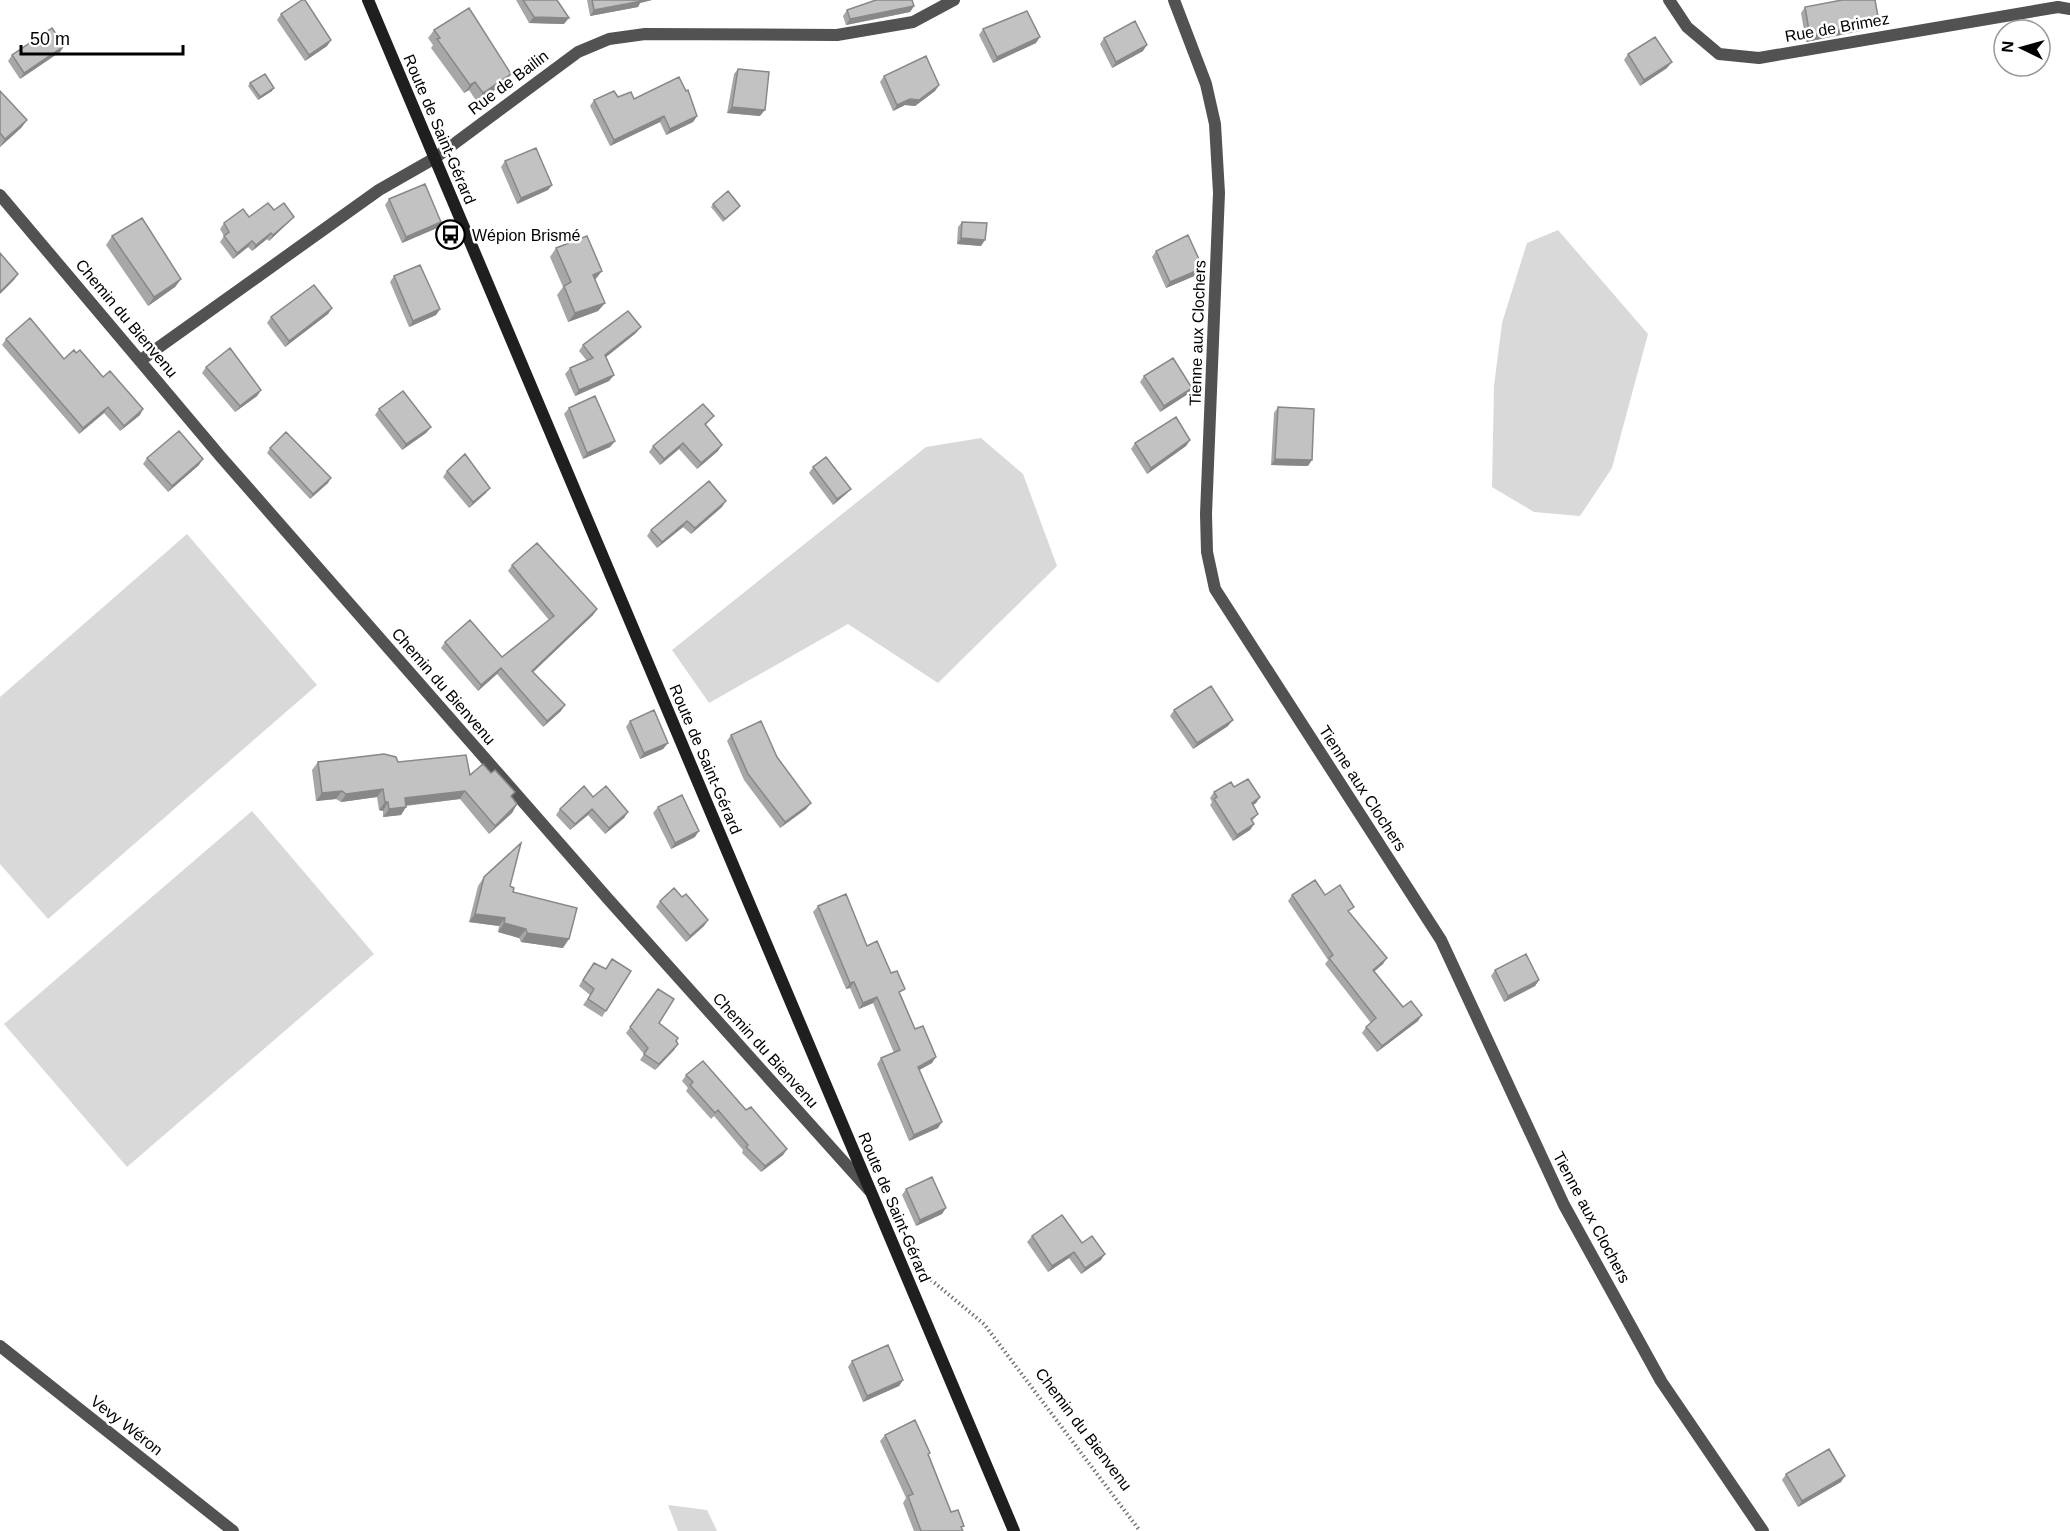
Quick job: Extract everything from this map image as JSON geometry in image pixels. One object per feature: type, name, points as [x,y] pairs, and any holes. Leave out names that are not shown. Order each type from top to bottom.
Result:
[{"type":"main road","name":"Route de Saint-Gérard","points":[[368,0],[1014,1531]]},
{"type":"street","name":"Rue de Bailin","points":[[141,360],[379,190],[435,158],[556,66],[578,52],[609,39],[645,34],[837,35],[913,22],[954,0]]},
{"type":"street","name":"Tienne aux Clochers","points":[[1174,0],[1206,84],[1215,124],[1219,193],[1206,514],[1207,552],[1215,589],[1441,940],[1564,1205],[1661,1381],[1762,1531]]},
{"type":"street","name":"Rue de Brimez","points":[[1670,0],[1687,27],[1719,54],[1758,58],[1946,24],[2058,7],[2070,9]]},
{"type":"street","name":"Chemin du Bienvenu","points":[[0,195],[221,457],[578,865],[871,1192]]},
{"type":"street","name":"Vevy Wéron","points":[[0,1346],[233,1531]]},
{"type":"path","name":"Chemin du Bienvenu","points":[[922,1272],[984,1324],[1140,1531]]},
{"type":"shaded area","points":[[1558,230],[1648,334],[1612,468],[1580,516],[1534,512],[1492,487],[1494,386],[1502,323],[1527,243]]},
{"type":"shaded area","points":[[981,438],[1023,474],[1057,566],[938,683],[848,624],[709,703],[672,650],[926,447]]},
{"type":"shaded area","points":[[187,534],[317,685],[48,919],[0,864],[0,697]]},
{"type":"shaded area","points":[[252,811],[374,954],[127,1167],[4,1024]]},
{"type":"shaded area","points":[[668,1505],[707,1510],[717,1531],[678,1531]]},
{"type":"building","points":[[305,0],[331,40],[309,55],[281,14]]},
{"type":"building","points":[[523,0],[557,0],[569,18],[534,17]]},
{"type":"building","points":[[592,0],[642,0],[642,1],[594,10]]},
{"type":"building","points":[[876,0],[912,0],[914,6],[850,19],[847,10]]},
{"type":"building","points":[[1842,0],[1875,0],[1879,22],[1810,36],[1805,7]]},
{"type":"building","points":[[469,8],[511,74],[483,93],[475,82],[470,85],[437,39],[440,38],[434,30]]},
{"type":"building","points":[[1027,11],[1040,37],[997,57],[983,29]]},
{"type":"building","points":[[1135,21],[1147,45],[1116,62],[1104,38]]},
{"type":"building","points":[[52,28],[64,46],[24,73],[12,55]]},
{"type":"building","points":[[1655,37],[1672,62],[1644,80],[1628,54]]},
{"type":"building","points":[[926,56],[939,85],[919,100],[910,99],[897,105],[884,76]]},
{"type":"building","points":[[738,69],[769,72],[765,110],[732,107]]},
{"type":"building","points":[[265,74],[274,88],[260,97],[250,83]]},
{"type":"building","points":[[679,77],[686,91],[688,90],[697,116],[670,129],[664,116],[614,140],[594,100],[614,91],[618,97],[631,92],[634,99]]},
{"type":"building","points":[[0,91],[27,120],[5,139],[0,133]]},
{"type":"building","points":[[536,148],[552,185],[521,198],[505,161]]},
{"type":"building","points":[[425,184],[441,222],[406,237],[389,199]]},
{"type":"building","points":[[728,191],[740,206],[725,219],[713,204]]},
{"type":"building","points":[[268,203],[274,210],[284,203],[294,217],[273,235],[271,233],[256,245],[252,241],[237,253],[224,236],[229,232],[224,223],[243,209],[249,217]]},
{"type":"building","points":[[142,218],[181,279],[154,297],[112,236]]},
{"type":"building","points":[[962,222],[987,223],[985,240],[961,238]]},
{"type":"building","points":[[1188,235],[1203,268],[1170,282],[1156,251]]},
{"type":"building","points":[[587,236],[602,271],[593,275],[605,303],[575,313],[564,286],[571,282],[556,248]]},
{"type":"building","points":[[0,253],[18,274],[0,292]]},
{"type":"building","points":[[420,265],[440,309],[413,321],[394,276]]},
{"type":"building","points":[[314,285],[332,308],[289,341],[271,317]]},
{"type":"building","points":[[628,311],[641,327],[605,355],[614,375],[579,390],[570,368],[593,358],[583,345]]},
{"type":"building","points":[[30,318],[64,359],[74,350],[76,353],[80,350],[103,377],[110,371],[143,409],[124,426],[108,407],[83,428],[6,339]]},
{"type":"building","points":[[230,348],[261,390],[240,406],[206,367]]},
{"type":"building","points":[[1173,358],[1192,388],[1164,406],[1144,376]]},
{"type":"building","points":[[403,391],[431,427],[406,444],[379,409]]},
{"type":"building","points":[[595,396],[615,441],[587,453],[569,408]]},
{"type":"building","points":[[703,404],[714,416],[705,424],[722,445],[701,463],[683,443],[664,459],[653,446]]},
{"type":"building","points":[[1278,407],[1314,409],[1312,460],[1275,459]]},
{"type":"building","points":[[1176,417],[1190,440],[1151,468],[1135,443]]},
{"type":"building","points":[[179,431],[203,459],[172,486],[147,458]]},
{"type":"building","points":[[286,432],[331,478],[313,494],[270,448]]},
{"type":"building","points":[[465,454],[490,488],[473,502],[447,471]]},
{"type":"building","points":[[826,457],[851,489],[837,499],[813,467]]},
{"type":"building","points":[[709,481],[726,501],[695,528],[687,521],[662,542],[651,530]]},
{"type":"building","points":[[537,543],[597,609],[532,671],[565,705],[547,721],[501,668],[481,685],[445,642],[470,620],[502,657],[554,616],[512,565]]},
{"type":"building","points":[[1211,686],[1233,720],[1197,743],[1174,710]]},
{"type":"building","points":[[654,710],[668,743],[644,753],[630,721]]},
{"type":"building","points":[[761,721],[777,757],[811,803],[785,822],[748,774],[731,735]]},
{"type":"building","points":[[384,754],[396,757],[398,762],[466,755],[470,775],[483,764],[491,773],[495,770],[515,792],[511,796],[517,804],[495,826],[465,791],[405,798],[406,807],[389,809],[388,802],[385,802],[383,789],[346,794],[342,791],[322,793],[318,762]]},
{"type":"building","points":[[1248,779],[1260,797],[1252,803],[1258,814],[1251,819],[1254,824],[1237,835],[1214,799],[1217,797],[1214,792],[1231,782],[1234,787]]},
{"type":"building","points":[[584,786],[593,797],[606,786],[628,812],[609,828],[592,809],[575,824],[560,809]]},
{"type":"building","points":[[682,795],[699,831],[675,843],[658,807]]},
{"type":"building","points":[[521,843],[510,886],[514,888],[513,892],[577,908],[569,939],[527,933],[526,929],[504,923],[505,918],[475,914],[484,877]]},
{"type":"building","points":[[1315,880],[1325,895],[1340,885],[1354,907],[1348,911],[1387,958],[1373,970],[1403,1007],[1411,1001],[1422,1015],[1382,1046],[1366,1027],[1376,1018],[1329,958],[1333,955],[1292,895]]},
{"type":"building","points":[[674,888],[682,897],[686,894],[708,920],[690,936],[660,901]]},
{"type":"building","points":[[846,894],[867,946],[877,941],[891,973],[897,971],[905,989],[899,992],[915,1029],[923,1026],[936,1057],[918,1067],[942,1122],[914,1135],[881,1058],[900,1050],[877,997],[863,1003],[854,982],[850,983],[818,906]]},
{"type":"building","points":[[1526,954],[1539,980],[1508,996],[1495,970]]},
{"type":"building","points":[[612,959],[631,971],[606,1011],[588,999],[594,989],[583,980],[594,963],[606,969]]},
{"type":"building","points":[[658,989],[674,999],[659,1023],[678,1038],[676,1041],[678,1044],[659,1064],[644,1054],[648,1048],[630,1027]]},
{"type":"building","points":[[703,1061],[746,1110],[751,1107],[787,1149],[765,1166],[746,1147],[748,1145],[718,1110],[715,1113],[690,1085],[693,1082],[686,1075]]},
{"type":"building","points":[[932,1177],[946,1208],[920,1220],[906,1189]]},
{"type":"building","points":[[1062,1215],[1082,1243],[1092,1236],[1105,1254],[1085,1268],[1074,1252],[1052,1266],[1032,1236]]},
{"type":"building","points":[[888,1345],[903,1380],[867,1396],[852,1361]]},
{"type":"building","points":[[915,1420],[930,1453],[928,1454],[951,1512],[958,1510],[964,1526],[961,1527],[963,1531],[921,1531],[908,1496],[913,1494],[885,1435]]},
{"type":"building","points":[[1829,1449],[1845,1476],[1802,1501],[1786,1474]]},
{"type":"place","name":"Wépion Brismé","points":[[451,235]]}]
